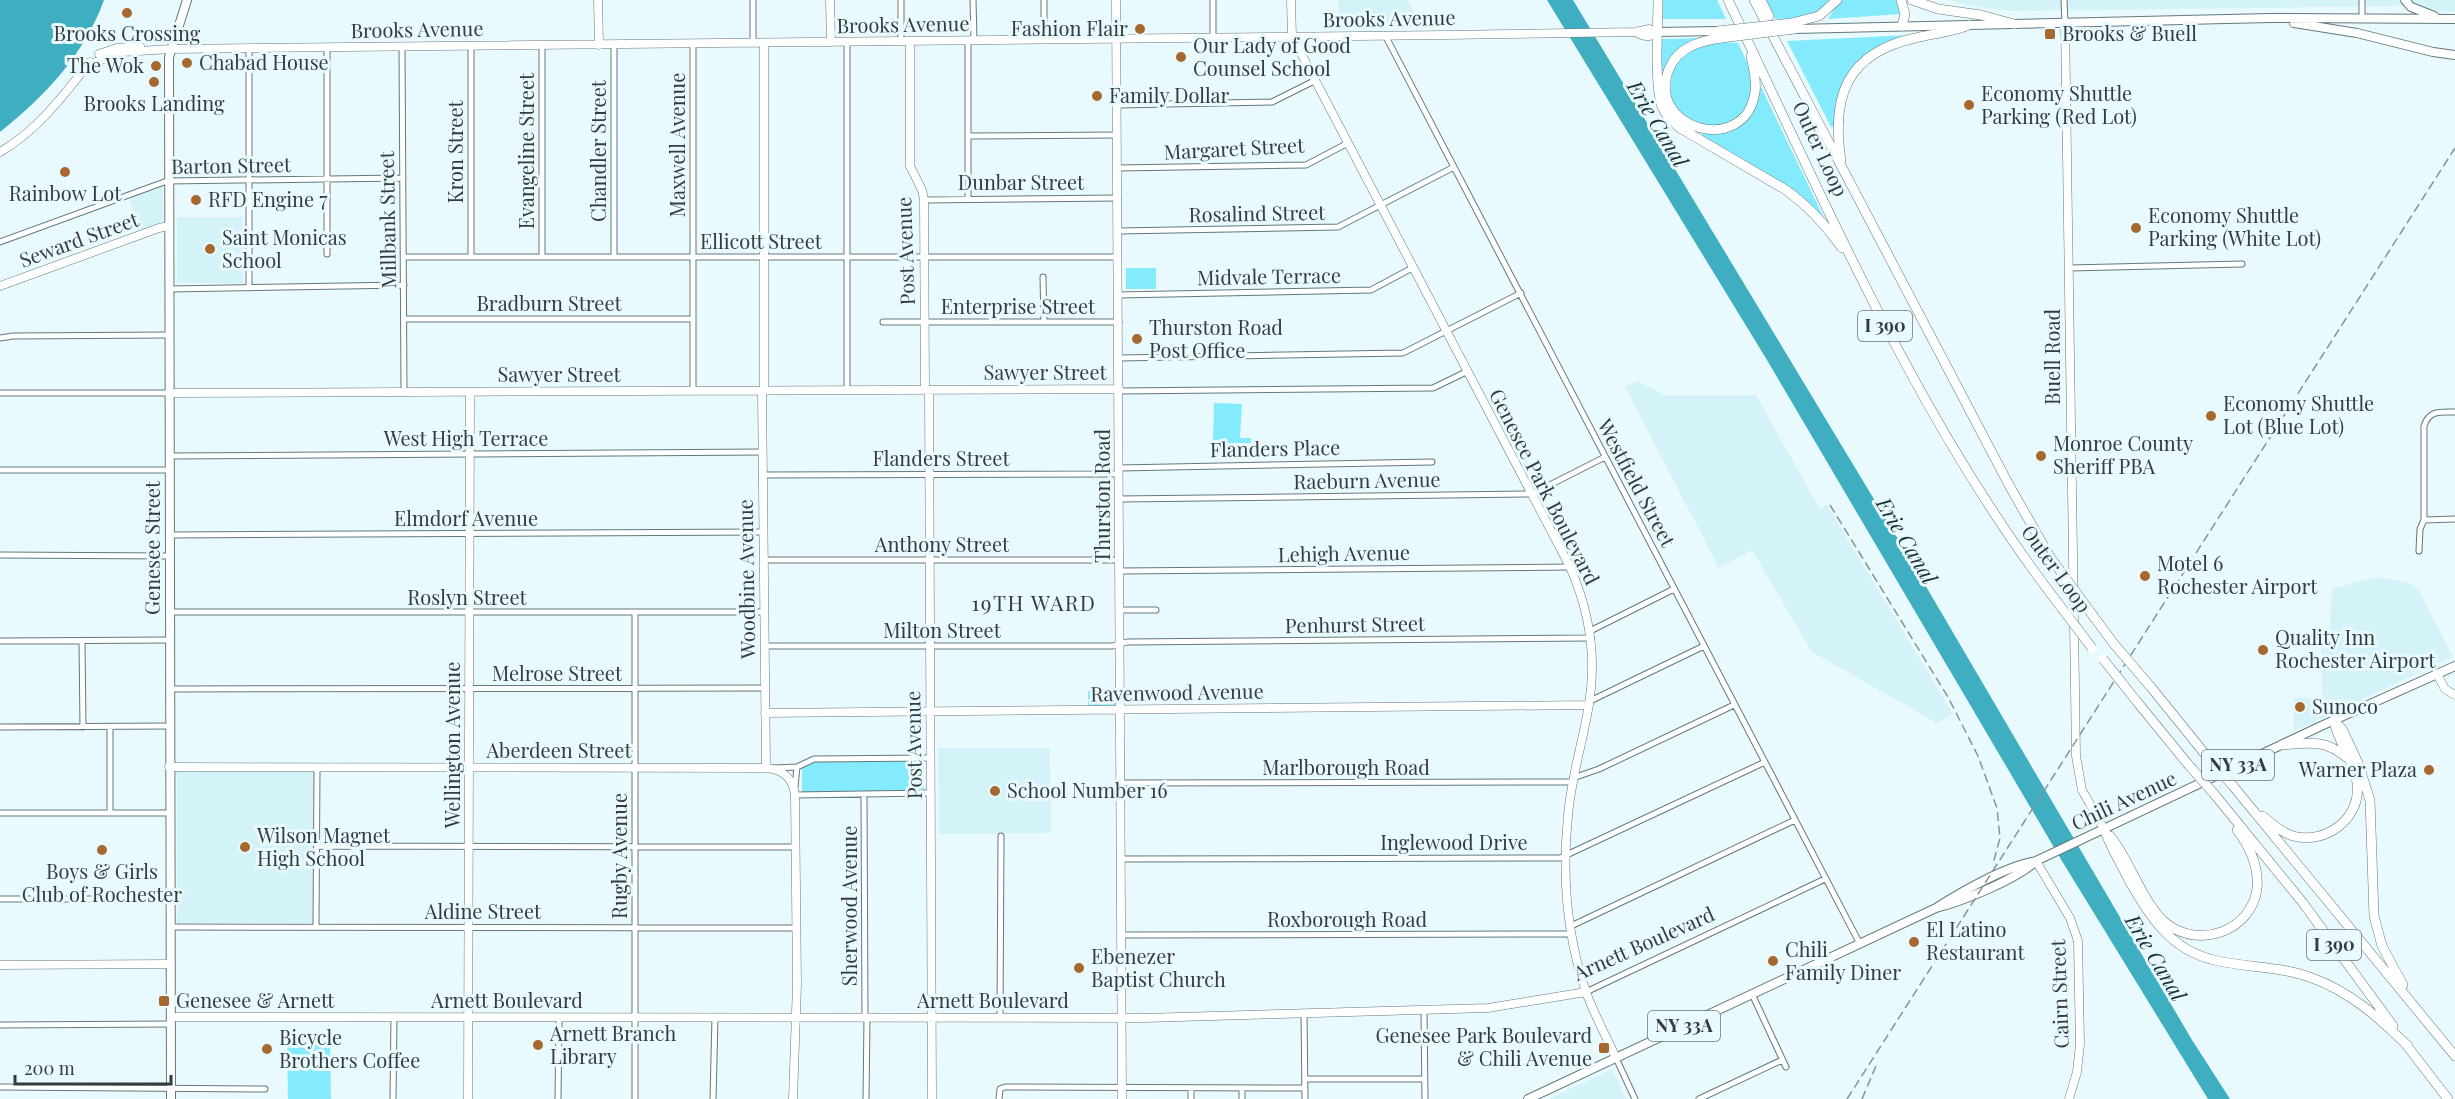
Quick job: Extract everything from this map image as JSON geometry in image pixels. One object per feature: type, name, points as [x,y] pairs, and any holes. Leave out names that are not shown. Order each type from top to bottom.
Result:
[{"type":"highway","points":[[1658,0],[1660,96],[1662,107],[1672,122],[1786,190],[1802,202],[1831,232],[1856,267]]},
{"type":"highway","name":"Outer Loop","points":[[1728,0],[1905,366],[1954,451],[2020,554],[2092,648],[2303,903],[2448,1099]]},
{"type":"highway","name":"Outer Loop","points":[[1754,0],[2009,485],[2050,557],[2114,644],[2455,1056]]},
{"type":"highway","points":[[1761,0],[1769,16],[1773,36]]},
{"type":"highway","points":[[1748,41],[1756,85],[1751,106],[1741,119],[1729,127],[1713,131],[1697,129],[1678,117],[1670,105],[1666,90],[1668,74],[1673,62],[1686,49],[1719,34],[1793,26],[1819,16],[1837,0]]},
{"type":"highway","points":[[1901,0],[1905,14],[1902,26]]},
{"type":"highway","points":[[1912,0],[1938,9],[1981,15],[2014,24]]},
{"type":"highway","points":[[1842,168],[1838,138],[1838,112],[1846,85],[1858,66],[1878,50],[1892,44],[1918,37],[1954,32],[1969,24]]},
{"type":"highway","points":[[2252,810],[2290,835],[2317,837],[2333,830],[2348,818],[2357,799],[2356,776],[2336,732],[2334,721]]},
{"type":"highway","points":[[2334,721],[2342,729],[2354,755],[2370,800],[2372,899],[2382,946],[2399,979],[2435,1031]]},
{"type":"highway","points":[[2282,745],[2320,743],[2336,748],[2348,759]]},
{"type":"highway","points":[[2104,829],[2116,843],[2160,917],[2178,931],[2196,936],[2213,935],[2226,930],[2245,916],[2254,900],[2257,881],[2249,850],[2215,795]]},
{"type":"highway","points":[[2104,829],[2110,846],[2147,911],[2172,940],[2192,952],[2215,960],[2291,972],[2330,985],[2365,1006],[2408,1046]]},
{"type":"main road","name":"Genesee Street","points":[[171,1099],[169,181],[171,49],[187,0]]},
{"type":"main road","points":[[2405,0],[2411,7],[2420,11],[2454,20]]},
{"type":"main road","points":[[1793,26],[1902,26],[2270,18],[2454,20]]},
{"type":"main road","points":[[2270,18],[2357,33],[2433,52],[2455,55]]},
{"type":"main road","name":"Brooks Avenue","points":[[1658,32],[1719,34]]},
{"type":"main road","name":"Chili Avenue","points":[[1528,1099],[1935,908],[1965,898],[2019,873],[2036,861],[2455,666]]},
{"type":"street","points":[[598,0],[599,45]]},
{"type":"street","points":[[753,0],[753,43]]},
{"type":"street","points":[[831,0],[831,42]]},
{"type":"street","name":"Post Avenue","points":[[901,0],[906,41],[910,166],[922,190],[924,200],[924,322],[930,560],[932,1099]]},
{"type":"street","points":[[968,198],[973,0]]},
{"type":"street","points":[[1044,0],[1044,39]]},
{"type":"street","name":"Thurston Road","points":[[1116,0],[1122,1099]]},
{"type":"street","points":[[1213,0],[1213,38]]},
{"type":"street","name":"Genesee Park Boulevard","points":[[1292,0],[1292,36],[1570,567],[1581,597],[1590,634],[1593,666],[1590,703],[1573,780],[1566,857],[1572,930],[1586,992],[1616,1058]]},
{"type":"street","points":[[2064,0],[2065,22]]},
{"type":"street","points":[[2362,0],[2362,18]]},
{"type":"street","name":"Buell Road","points":[[2065,22],[2076,756],[2082,790],[2104,829]]},
{"type":"street","name":"Brooks Avenue","points":[[0,152],[32,131],[88,65],[122,52],[171,49],[1636,32],[1649,29],[1658,32]]},
{"type":"street","name":"Westfield Street","points":[[1385,35],[1860,944]]},
{"type":"street","points":[[846,42],[847,390]]},
{"type":"street","name":"Woodbine Avenue","points":[[764,43],[763,532],[767,768]]},
{"type":"street","name":"Chandler Street","points":[[614,44],[614,257]]},
{"type":"street","name":"Maxwell Avenue","points":[[693,44],[693,391]]},
{"type":"street","name":"Evangeline Street","points":[[542,45],[542,257]]},
{"type":"street","name":"Kron Street","points":[[471,46],[471,257]]},
{"type":"street","name":"Millbank Street","points":[[402,47],[404,392]]},
{"type":"street","points":[[327,48],[327,254]]},
{"type":"street","points":[[249,49],[249,288]]},
{"type":"street","points":[[1117,105],[1272,102],[1316,80]]},
{"type":"street","points":[[968,136],[1117,135]]},
{"type":"street","name":"Margaret Street","points":[[1118,168],[1306,165],[1348,143]]},
{"type":"street","name":"Rosalind Street","points":[[1118,231],[1338,227],[1454,167]]},
{"type":"street","name":"Barton Street","points":[[0,242],[169,181],[402,178]]},
{"type":"street","name":"Dunbar Street","points":[[924,200],[1118,198]]},
{"type":"street","name":"Seward Street","points":[[0,286],[152,230],[169,226]]},
{"type":"street","name":"Ellicott Street","points":[[404,257],[1118,257]]},
{"type":"street","points":[[2069,268],[2242,264]]},
{"type":"street","name":"Midvale Terrace","points":[[1118,295],[1371,290],[1414,267]]},
{"type":"street","points":[[1043,277],[1044,322]]},
{"type":"street","points":[[169,290],[404,285]]},
{"type":"street","points":[[1119,358],[1403,353],[1521,294]]},
{"type":"street","name":"Bradburn Street","points":[[404,319],[693,319]]},
{"type":"street","name":"Enterprise Street","points":[[883,322],[1119,321]]},
{"type":"street","points":[[0,338],[169,335]]},
{"type":"street","points":[[1119,390],[1433,388],[1468,371]]},
{"type":"street","name":"Sawyer Street","points":[[0,393],[1119,390]]},
{"type":"street","name":"Wellington Avenue","points":[[468,1099],[470,392]]},
{"type":"street","points":[[2420,551],[2420,529],[2424,519],[2424,426],[2432,413],[2455,412]]},
{"type":"street","name":"West High Terrace","points":[[169,456],[763,452]]},
{"type":"street","name":"Raeburn Avenue","points":[[1119,499],[1532,494],[1605,457]]},
{"type":"street","name":"Flanders Place","points":[[1119,471],[1432,462]]},
{"type":"street","points":[[0,470],[169,470]]},
{"type":"street","name":"Flanders Street","points":[[763,475],[1119,471]]},
{"type":"street","points":[[2424,519],[2455,519]]},
{"type":"street","name":"Elmdorf Avenue","points":[[169,535],[763,532]]},
{"type":"street","points":[[0,555],[169,556]]},
{"type":"street","name":"Anthony Street","points":[[764,560],[1120,560]]},
{"type":"street","name":"Lehigh Avenue","points":[[1120,571],[1570,567]]},
{"type":"street","name":"Penhurst Street","points":[[1120,644],[1127,642],[1590,634],[1674,590]]},
{"type":"street","points":[[1120,610],[1156,610]]},
{"type":"street","name":"Roslyn Street","points":[[169,612],[764,612]]},
{"type":"street","name":"Rugby Avenue","points":[[635,1099],[636,612]]},
{"type":"street","points":[[0,641],[169,640]]},
{"type":"street","points":[[82,641],[83,727]]},
{"type":"street","name":"Milton Street","points":[[765,646],[1120,644]]},
{"type":"street","name":"Ravenwood Avenue","points":[[765,713],[1590,703],[1704,646]]},
{"type":"street","points":[[2437,675],[2445,689],[2455,695]]},
{"type":"street","name":"Melrose Street","points":[[170,689],[765,688]]},
{"type":"street","name":"Marlborough Road","points":[[1120,783],[1573,780],[1734,705]]},
{"type":"street","points":[[0,727],[170,726]]},
{"type":"street","points":[[110,727],[110,813]]},
{"type":"street","name":"Aberdeen Street","points":[[170,767],[767,768],[797,767],[814,759],[931,758]]},
{"type":"street","name":"Inglewood Drive","points":[[1121,859],[1566,857],[1765,762]]},
{"type":"street","points":[[793,1099],[797,928],[795,793],[797,767]]},
{"type":"street","points":[[316,927],[317,768]]},
{"type":"street","points":[[767,768],[779,770],[786,776],[795,793]]},
{"type":"street","points":[[795,793],[932,794]]},
{"type":"street","name":"Sherwood Avenue","points":[[864,794],[866,1099]]},
{"type":"street","points":[[0,813],[170,813]]},
{"type":"street","name":"Roxborough Road","points":[[1121,935],[1572,930],[1795,820]]},
{"type":"street","points":[[1000,1018],[1001,836]]},
{"type":"street","points":[[317,846],[796,847]]},
{"type":"street","name":"Cairn Street","points":[[2036,861],[2070,918],[2078,941],[2080,1044],[2077,1072],[2068,1099]]},
{"type":"street","name":"Arnett Boulevard","points":[[0,1025],[394,1017],[1121,1018],[1504,1007],[1586,992],[1825,879]]},
{"type":"street","points":[[0,899],[170,899]]},
{"type":"street","name":"Aldine Street","points":[[170,927],[797,928]]},
{"type":"street","points":[[0,965],[170,964]]},
{"type":"street","points":[[1752,994],[1786,1067]]},
{"type":"street","points":[[1424,1010],[1425,1099]]},
{"type":"street","points":[[1304,1013],[1305,1099]]},
{"type":"street","points":[[393,1099],[394,1017]]},
{"type":"street","points":[[558,1099],[559,1017]]},
{"type":"street","points":[[713,1099],[714,1017]]},
{"type":"street","points":[[1616,1058],[1635,1099]]},
{"type":"street","points":[[1699,1099],[1782,1060]]},
{"type":"street","points":[[1305,1079],[1425,1079]]},
{"type":"street","points":[[0,1087],[265,1089]]},
{"type":"street","points":[[999,1099],[999,1091],[1005,1087],[1305,1088]]},
{"type":"street","points":[[1191,1088],[1191,1099]]},
{"type":"street","points":[[1242,1089],[1242,1099]]},
{"type":"shaded area","points":[[0,0],[104,0],[86,39],[61,73],[32,104],[0,132]]},
{"type":"shaded area","points":[[1338,0],[1408,0],[1422,27],[1339,28]]},
{"type":"shaded area","points":[[1547,0],[1573,0],[1904,549],[2192,1040],[2230,1099],[2208,1099],[2062,861],[1767,360]]},
{"type":"shaded area","points":[[1663,0],[1717,0],[1726,19],[1663,19]]},
{"type":"shaded area","points":[[1765,0],[1833,0],[1806,16],[1775,19]]},
{"type":"shaded area","points":[[1840,0],[1896,0],[1901,14],[1828,19]]},
{"type":"shaded area","points":[[1950,0],[2455,0],[2455,12],[2403,6],[2014,11],[1970,6]]},
{"type":"shaded area","points":[[1911,35],[1868,54],[1836,109],[1834,126],[1831,127],[1787,41]]},
{"type":"shaded area","points":[[1701,38],[1666,71],[1662,70],[1662,39]]},
{"type":"shaded area","points":[[1720,42],[1738,43],[1750,72],[1752,91],[1744,111],[1732,121],[1709,127],[1690,119],[1675,106],[1671,93],[1672,77],[1674,69],[1683,56]]},
{"type":"shaded area","points":[[1760,87],[1826,222],[1702,136],[1702,133],[1717,133],[1744,122],[1753,111]]},
{"type":"shaded area","points":[[160,186],[163,190],[163,221],[141,231],[129,198]]},
{"type":"shaded area","name":"Saint Monicas School","points":[[177,217],[242,217],[243,283],[177,283]]},
{"type":"shaded area","points":[[1126,268],[1156,268],[1156,289],[1126,289]]},
{"type":"shaded area","points":[[1638,381],[1664,395],[1756,395],[1820,509],[1827,505],[1953,714],[1937,723],[1812,652],[1752,550],[1719,568],[1625,387]]},
{"type":"shaded area","points":[[1214,403],[1242,404],[1240,438],[1251,438],[1251,443],[1213,443]]},
{"type":"shaded area","points":[[2375,577],[2412,584],[2419,590],[2453,657],[2294,731],[2294,698],[2322,698],[2321,647],[2329,636],[2332,589]]},
{"type":"shaded area","points":[[1115,689],[1116,706],[1088,708],[1088,691]]},
{"type":"shaded area","name":"School Number 16","points":[[938,748],[1050,748],[1051,833],[939,834]]},
{"type":"shaded area","points":[[923,761],[924,791],[802,792],[802,768],[813,762]]},
{"type":"shaded area","name":"Wilson Magnet High School","points":[[313,771],[313,923],[177,923],[177,772]]},
{"type":"shaded area","points":[[330,1033],[331,1099],[288,1099],[287,1034]]},
{"type":"shaded area","points":[[1612,1069],[1626,1099],[1549,1099]]},
{"type":"railway","points":[[1847,1099],[2455,148]]},
{"type":"railway","points":[[1830,505],[1948,697],[1978,756],[1997,808],[2000,838],[1993,864]]},
{"type":"railway","points":[[1862,1099],[1876,1066]]},
{"type":"place","name":"Brooks Crossing","points":[[127,13]]},
{"type":"place","name":"Fashion Flair","points":[[1140,29]]},
{"type":"place","name":"Brooks & Buell","points":[[2050,34]]},
{"type":"place","name":"Our Lady of Good Counsel School","points":[[1181,57]]},
{"type":"place","name":"Chabad House","points":[[187,63]]},
{"type":"place","name":"The Wok","points":[[156,66]]},
{"type":"place","name":"Brooks Landing","points":[[154,82]]},
{"type":"place","name":"Family Dollar","points":[[1097,96]]},
{"type":"place","name":"Economy Shuttle Parking (Red Lot)","points":[[1969,105]]},
{"type":"place","name":"Rainbow Lot","points":[[65,172]]},
{"type":"place","name":"RFD Engine 7","points":[[196,200]]},
{"type":"place","name":"Economy Shuttle Parking (White Lot)","points":[[2136,228]]},
{"type":"place","name":"Saint Monicas School","points":[[210,249]]},
{"type":"place","name":"Thurston Road Post Office","points":[[1137,339]]},
{"type":"place","name":"Economy Shuttle Lot (Blue Lot)","points":[[2211,416]]},
{"type":"place","name":"Monroe County Sheriff PBA","points":[[2041,456]]},
{"type":"place","name":"Motel 6 Rochester Airport","points":[[2145,576]]},
{"type":"place","name":"Quality Inn Rochester Airport","points":[[2263,650]]},
{"type":"place","name":"Sunoco","points":[[2300,707]]},
{"type":"place","name":"Warner Plaza","points":[[2429,770]]},
{"type":"place","name":"School Number 16","points":[[995,791]]},
{"type":"place","name":"Wilson Magnet High School","points":[[245,847]]},
{"type":"place","name":"Boys & Girls Club of Rochester","points":[[102,850]]},
{"type":"place","name":"El Latino Restaurant","points":[[1914,942]]},
{"type":"place","name":"Chili Family Diner","points":[[1773,961]]},
{"type":"place","name":"Ebenezer Baptist Church","points":[[1079,968]]},
{"type":"place","name":"Genesee & Arnett","points":[[164,1001]]},
{"type":"place","name":"Arnett Branch Library","points":[[538,1045]]},
{"type":"place","name":"Genesee Park Boulevard & Chili Avenue","points":[[1604,1048]]},
{"type":"place","name":"Bicycle Brothers Coffee","points":[[267,1049]]},
{"type":"district","name":"19TH WARD","points":[[1034,604]]},
{"type":"water label","name":"Erie Canal","points":[[1657,124]]},
{"type":"water label","name":"Erie Canal","points":[[1906,541]]},
{"type":"water label","name":"Erie Canal","points":[[2155,958]]}]
